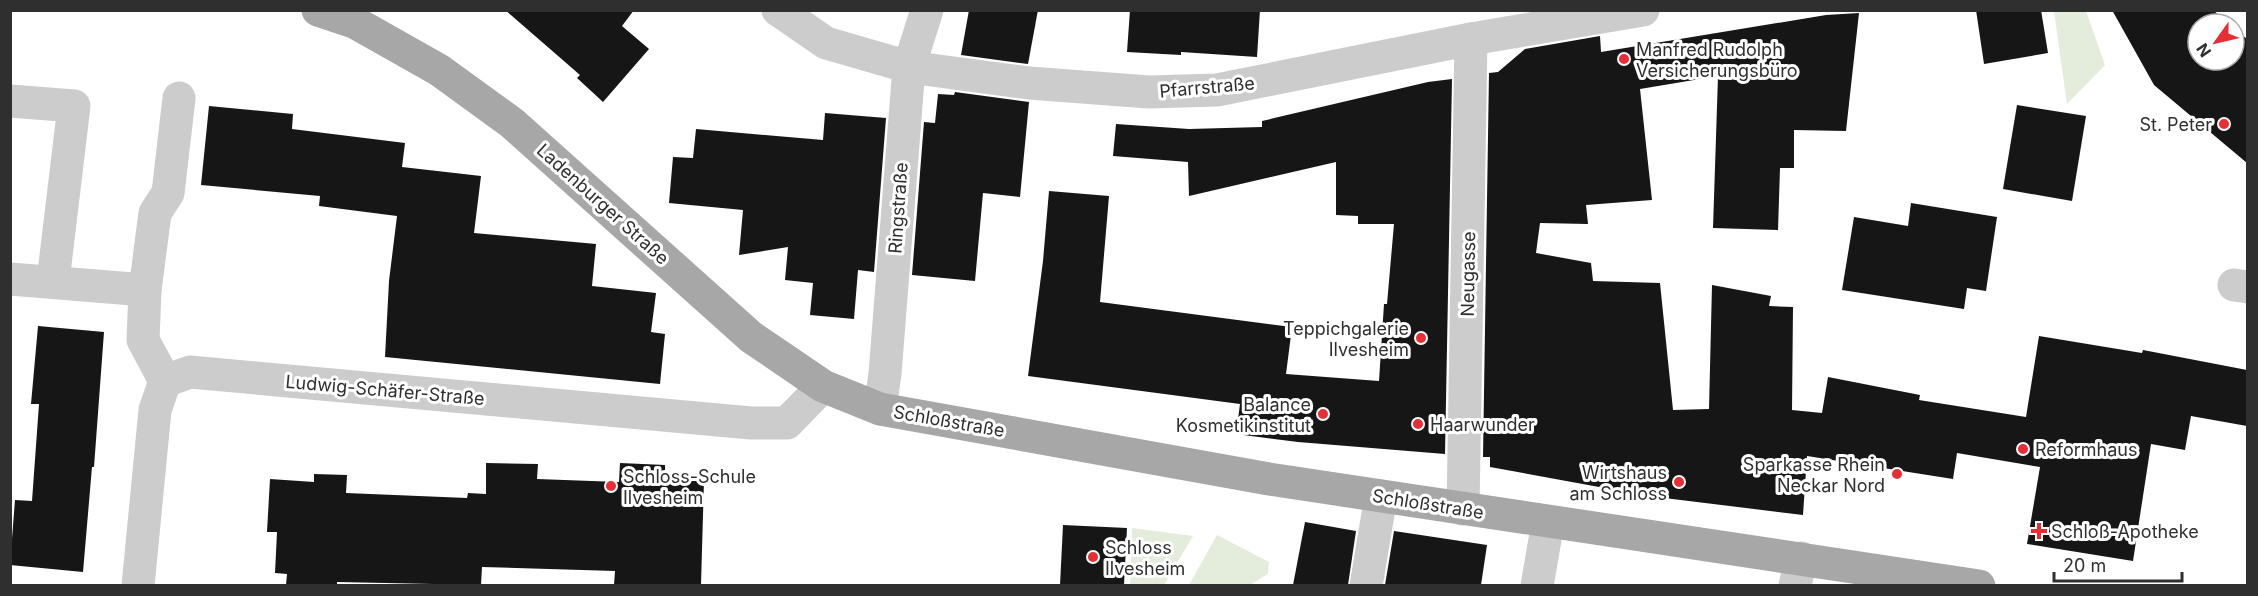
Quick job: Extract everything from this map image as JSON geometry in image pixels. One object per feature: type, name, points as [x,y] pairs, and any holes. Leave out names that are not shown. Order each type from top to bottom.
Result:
[{"type":"main road","name":"Ladenburger Straße","points":[[318,10],[354,22],[439,70],[512,123],[751,336],[823,386],[880,409]]},
{"type":"main road","name":"Schloßstraße","points":[[880,409],[1269,478],[1548,522],[1798,572],[1978,585]]},
{"type":"street","name":"Pfarrstraße","points":[[778,10],[826,43],[909,66],[1029,83],[1138,92],[1217,90],[1471,39],[1643,10]]},
{"type":"street","name":"Ringstraße","points":[[880,409],[885,374],[909,66],[927,10]]},
{"type":"street","name":"Neugasse","points":[[1463,509],[1471,39]]},
{"type":"street","points":[[138,585],[155,410],[165,381],[142,340],[145,290],[155,213],[168,193],[179,98]]},
{"type":"street","points":[[10,101],[74,106],[53,281]]},
{"type":"street","points":[[10,279],[145,290]]},
{"type":"street","name":"Ludwig-Schäfer-Straße","points":[[165,381],[190,372],[751,423],[787,423],[823,386]]},
{"type":"street","points":[[1366,585],[1381,496]]},
{"type":"street","points":[[1537,585],[1548,522]]},
{"type":"green space","points":[[2054,11],[2086,11],[2105,65],[2067,104]]},
{"type":"green space","points":[[1132,528],[1193,536],[1164,585],[1130,585]]},
{"type":"green space","points":[[1217,535],[1269,562],[1268,574],[1250,585],[1189,585]]},
{"type":"building","points":[[505,10],[634,10],[622,26],[649,49],[603,102],[577,78],[580,75]]},
{"type":"building","points":[[969,10],[1038,10],[1028,64],[961,55]]},
{"type":"building","points":[[1130,10],[1260,10],[1257,57],[1181,52],[1181,55],[1127,52]]},
{"type":"building","points":[[1976,10],[2041,10],[2048,53],[1984,64]]},
{"type":"building","name":"St. Peter","points":[[2112,10],[2213,10],[2215,12],[2186,12],[2186,72],[2246,72],[2247,39],[2247,163],[2154,85]]},
{"type":"building","points":[[1859,13],[1846,131],[1794,130],[1794,168],[1780,168],[1778,230],[1713,228],[1718,76],[1640,89],[1652,200],[1586,205],[1588,224],[1540,223],[1536,253],[1591,263],[1593,281],[1660,283],[1673,410],[1709,409],[1712,285],[1771,296],[1769,306],[1793,307],[1792,410],[1822,413],[1828,377],[1920,395],[1919,400],[2026,417],[2039,336],[2142,353],[2143,350],[2247,370],[2247,426],[2191,416],[2185,450],[2151,444],[2133,561],[2027,544],[2040,467],[1957,453],[1953,479],[1807,456],[1803,515],[1648,496],[1490,467],[1490,457],[1483,457],[1489,73],[1498,72],[1525,49],[1600,36],[1601,52],[1826,15]]},
{"type":"building","points":[[1452,79],[1445,454],[1298,442],[1236,434],[1240,404],[1028,376],[1043,261],[1049,191],[1109,196],[1100,302],[1292,327],[1286,374],[1379,381],[1384,304],[1387,304],[1394,224],[1358,224],[1358,216],[1336,215],[1336,162],[1189,196],[1188,162],[1113,156],[1116,124],[1189,129],[1262,127],[1262,121],[1428,82]]},
{"type":"building","points":[[955,92],[1029,102],[1020,197],[983,193],[975,281],[912,275],[924,122],[935,123],[938,94],[954,95]]},
{"type":"building","points":[[2017,105],[2086,116],[2072,201],[2003,189]]},
{"type":"building","points":[[209,106],[293,114],[292,129],[405,143],[402,167],[481,176],[474,233],[596,244],[592,286],[656,293],[651,332],[665,334],[660,384],[385,357],[389,281],[397,216],[319,206],[320,196],[201,185]]},
{"type":"building","points":[[825,113],[886,118],[874,272],[858,270],[854,319],[810,315],[813,283],[785,280],[788,247],[739,255],[743,210],[669,203],[673,157],[693,158],[696,129],[823,140]]},
{"type":"building","points":[[1911,203],[1997,217],[1986,291],[1967,288],[1964,309],[1842,290],[1854,217],[1908,226]]},
{"type":"building","points":[[38,326],[104,332],[94,467],[92,467],[83,572],[10,565],[15,500],[32,501],[39,404],[31,404]]},
{"type":"building","points":[[486,463],[538,464],[537,479],[619,482],[620,463],[665,465],[665,478],[704,480],[701,585],[614,585],[615,571],[482,567],[481,585],[337,582],[337,585],[286,585],[287,574],[275,573],[277,532],[267,532],[270,479],[314,482],[314,474],[347,475],[346,493],[467,498],[468,493],[486,494]]},
{"type":"building","points":[[1305,522],[1356,531],[1348,585],[1293,585]]},
{"type":"building","name":"Schloss Ilvesheim","points":[[1063,525],[1127,528],[1124,585],[1060,585]]},
{"type":"building","points":[[1394,531],[1487,545],[1481,585],[1385,585]]},
{"type":"place","name":"Manfred Rudolph Versicherungsbüro","points":[[1624,59]]},
{"type":"place","name":"St. Peter","points":[[2224,124]]},
{"type":"place","name":"Teppichgalerie Ilvesheim","points":[[1421,338]]},
{"type":"place","name":"Balance Kosmetikinstitut","points":[[1323,414]]},
{"type":"place","name":"Haarwunder","points":[[1418,424]]},
{"type":"place","name":"Reformhaus","points":[[2023,449]]},
{"type":"place","name":"Sparkasse Rhein Neckar Nord","points":[[1897,474]]},
{"type":"place","name":"Wirtshaus am Schloss","points":[[1679,482]]},
{"type":"place","name":"Schloss-Schule Ilvesheim","points":[[611,486]]},
{"type":"place","name":"Schloß-Apotheke","points":[[2039,531]]},
{"type":"place","name":"Schloss Ilvesheim","points":[[1093,557]]}]
